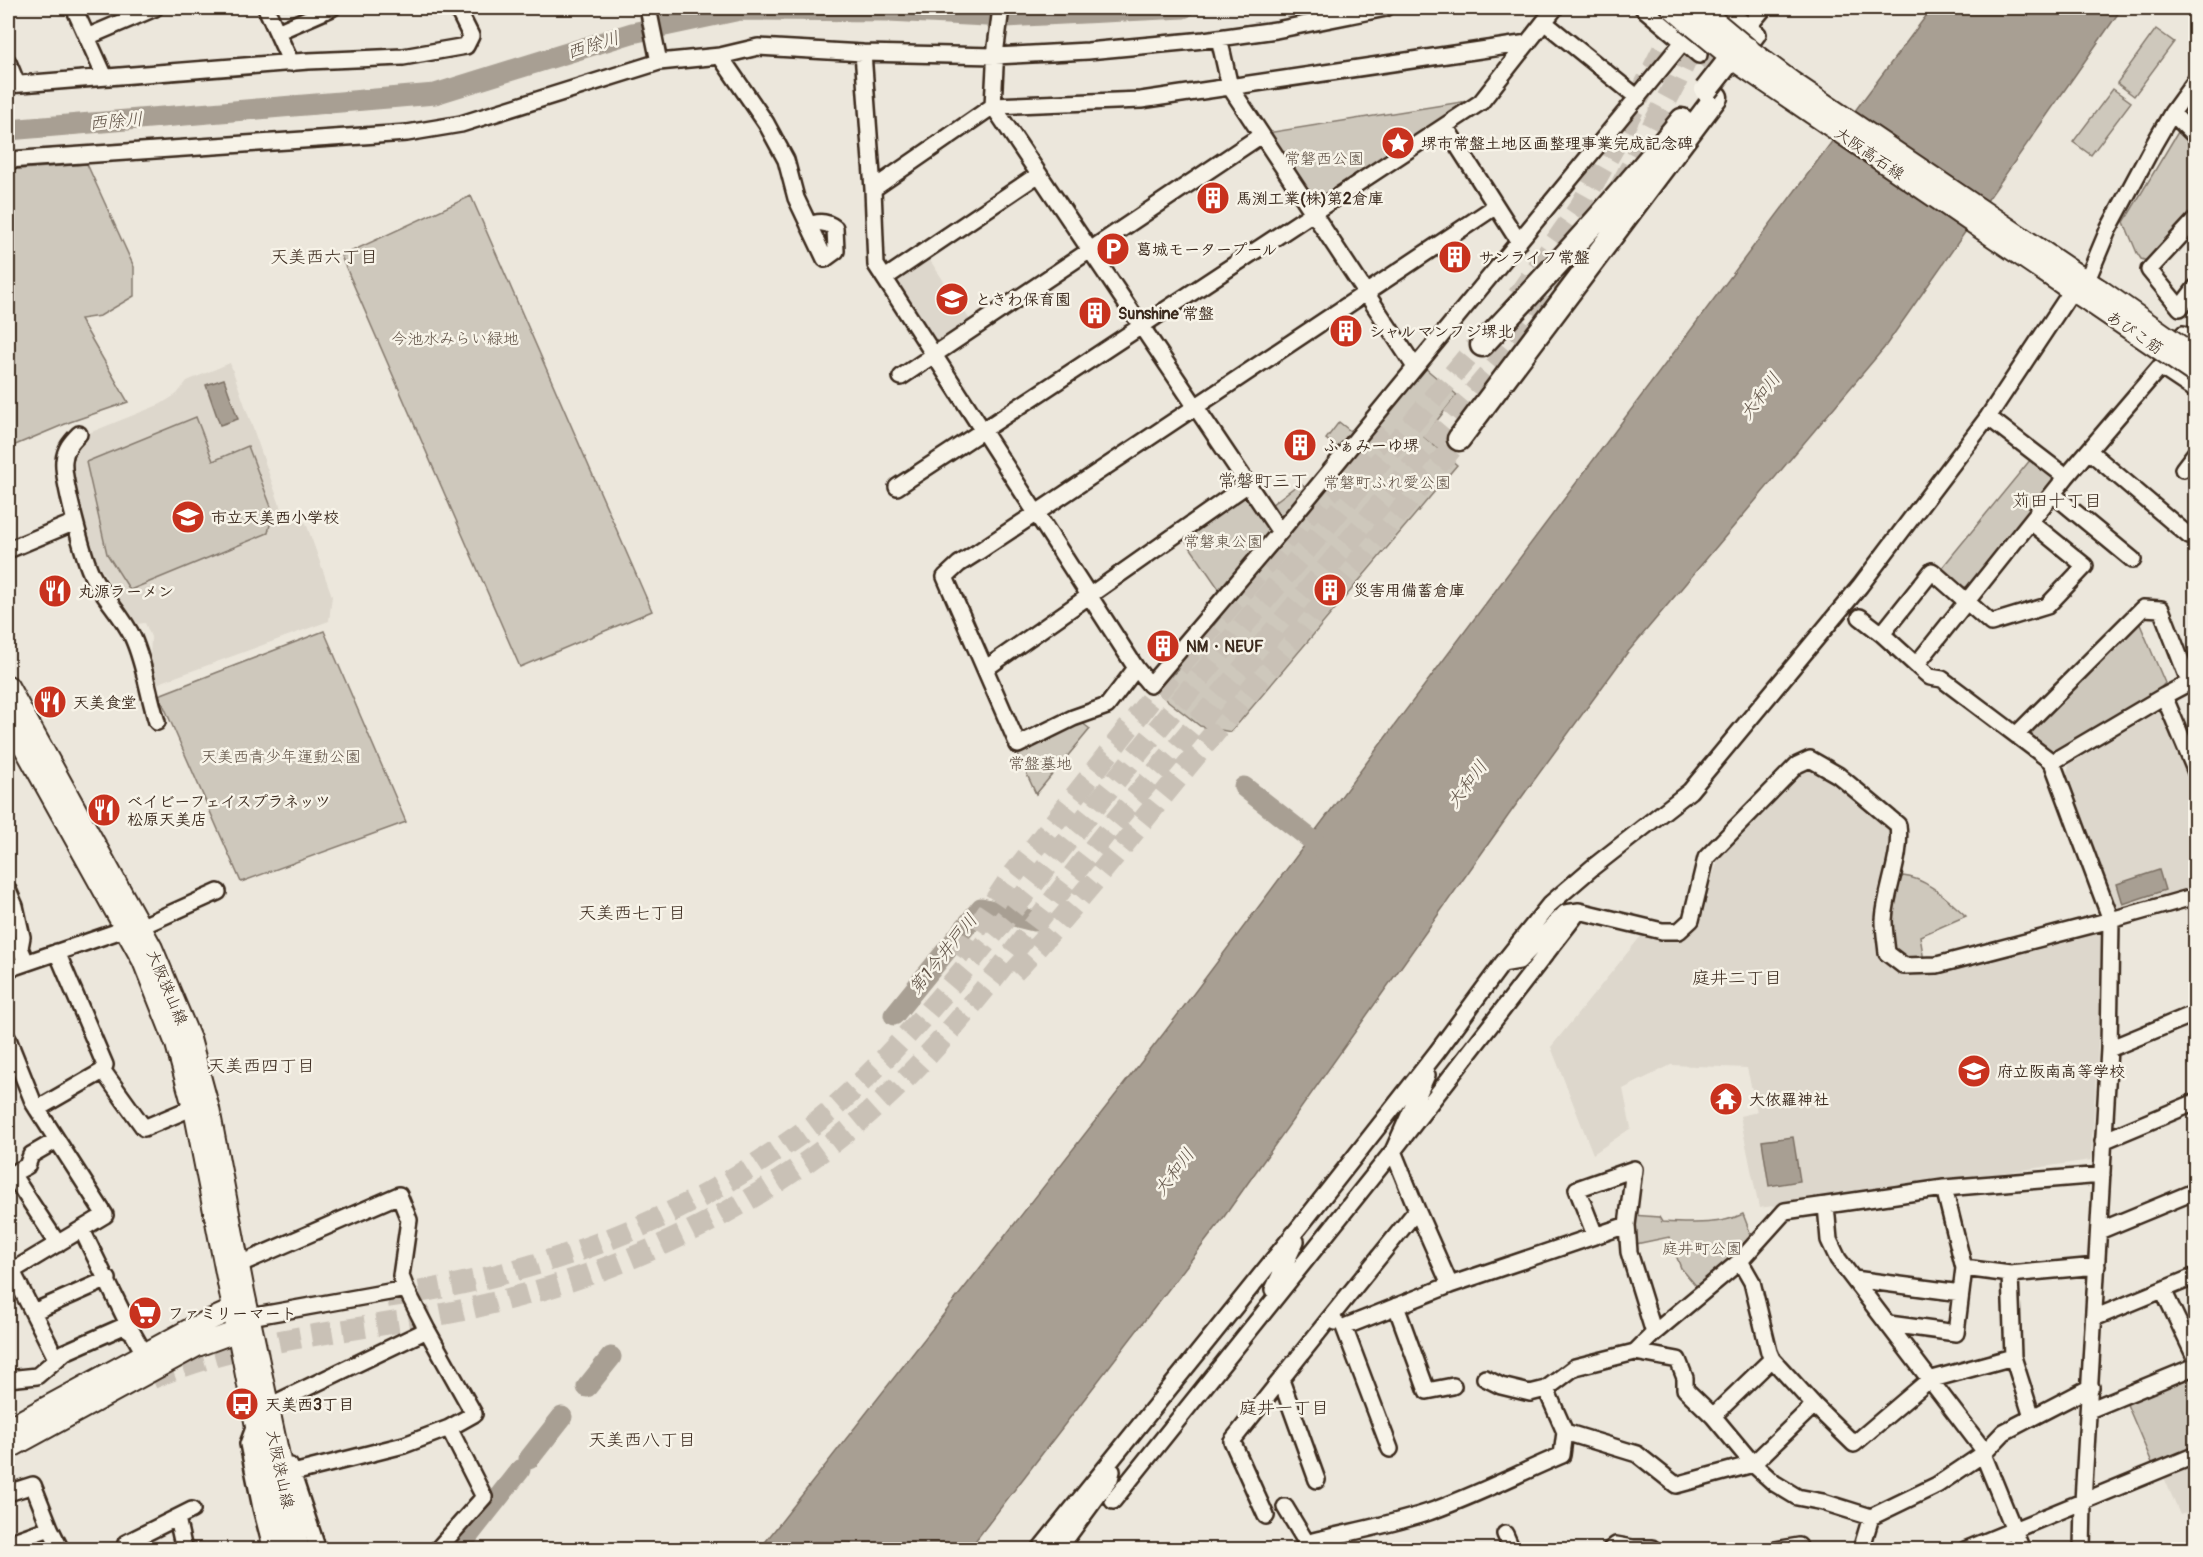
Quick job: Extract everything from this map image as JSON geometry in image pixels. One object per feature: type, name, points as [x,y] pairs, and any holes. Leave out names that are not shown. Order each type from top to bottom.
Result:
[{"type":"highway","points":[[1459,439],[1739,55]]},
{"type":"highway","points":[[1482,345],[1711,94]]},
{"type":"main road","name":"大阪高石線","points":[[1672,8],[1693,14],[1739,55],[1792,82],[2081,286]]},
{"type":"main road","name":"あびこ筋","points":[[2081,286],[2196,357]]},
{"type":"main road","name":"あびこ筋","points":[[2081,286],[2196,374]]},
{"type":"main road","name":"大阪狭山線","points":[[8,686],[133,928],[176,1044],[194,1107],[240,1320],[299,1550]]},
{"type":"main road","name":"大阪狭山線","points":[[8,718],[167,981],[190,1039],[209,1109],[240,1264],[240,1320]]},
{"type":"main road","points":[[8,1428],[190,1329],[240,1320]]},
{"type":"main road","points":[[8,1449],[197,1346],[240,1320]]},
{"type":"main road","name":"大阪狭山線","points":[[265,1417],[270,1498],[284,1550]]},
{"type":"street","points":[[74,8],[105,77]]},
{"type":"street","points":[[87,37],[155,8]]},
{"type":"street","points":[[266,8],[291,63]]},
{"type":"street","points":[[277,32],[332,8]]},
{"type":"street","points":[[8,62],[12,84],[403,57],[466,46],[471,36],[457,8]]},
{"type":"street","points":[[648,8],[659,62]]},
{"type":"street","points":[[1001,8],[995,51],[993,106],[1280,532]]},
{"type":"street","points":[[8,160],[407,134],[461,124],[659,62],[720,56],[758,47],[863,53],[1088,51],[1276,30],[1386,8]]},
{"type":"street","points":[[897,487],[1481,102],[1555,8]]},
{"type":"street","points":[[1643,8],[1699,55]]},
{"type":"street","points":[[1724,8],[1739,55]]},
{"type":"street","points":[[1739,55],[1764,8]]},
{"type":"street","points":[[1544,22],[1638,98]]},
{"type":"street","points":[[1219,38],[1230,87],[1260,136],[1415,367]]},
{"type":"street","points":[[873,189],[993,106],[1141,100],[1528,43]]},
{"type":"street","points":[[863,53],[876,265],[1136,668],[1150,685],[1280,532],[1682,43]]},
{"type":"street","points":[[720,56],[766,123],[786,160],[796,198],[808,226]]},
{"type":"street","points":[[1039,1550],[1305,1220],[1550,904],[1690,791],[1860,586],[1988,417],[2067,298],[2081,286],[2108,230],[2172,113],[2196,80]]},
{"type":"street","points":[[2172,113],[2196,137]]},
{"type":"street","points":[[1445,126],[1519,242]]},
{"type":"street","points":[[901,377],[1260,136]]},
{"type":"street","points":[[885,278],[1039,174]]},
{"type":"street","points":[[1136,668],[1107,706],[1073,718],[1018,745],[945,577],[959,564],[1496,206]]},
{"type":"street","points":[[2196,219],[2150,270],[2180,308],[2196,287]]},
{"type":"street","points":[[1916,664],[2066,477],[2160,367],[2183,334],[2196,344]]},
{"type":"street","points":[[2160,367],[2196,391]]},
{"type":"street","points":[[1988,417],[2066,477]]},
{"type":"street","points":[[79,434],[68,446],[63,463],[82,548],[92,577],[116,608],[132,637],[142,664],[157,722]]},
{"type":"street","points":[[2089,452],[2189,536],[2196,537]]},
{"type":"street","points":[[2183,469],[2195,453]]},
{"type":"street","points":[[985,669],[1248,483]]},
{"type":"street","points":[[2053,494],[2129,552]]},
{"type":"street","points":[[8,550],[75,522]]},
{"type":"street","points":[[1882,634],[1932,571],[1992,623],[2047,606],[2085,566],[2031,522]]},
{"type":"street","points":[[2016,735],[2143,609],[2161,609],[2192,680],[2052,762]]},
{"type":"street","points":[[1860,617],[1930,677],[1942,679],[2052,762],[2111,920],[2109,1048],[2082,1550]]},
{"type":"street","points":[[2164,696],[2196,772]]},
{"type":"street","points":[[1502,964],[1519,961],[1565,913],[1579,911],[1662,931],[1679,931],[1691,920],[1706,858],[1797,765],[1810,759],[1838,775],[1898,825],[1900,836],[1895,870],[1884,919],[1887,953],[1904,966],[1937,965],[2196,896]]},
{"type":"street","points":[[8,890],[15,906],[22,937],[20,948],[26,962]]},
{"type":"street","points":[[8,969],[133,928],[218,891]]},
{"type":"street","points":[[1113,1501],[1394,1151],[1579,911]]},
{"type":"street","points":[[37,1109],[103,1071],[105,1065],[57,952]]},
{"type":"street","points":[[2109,1048],[2196,1013]]},
{"type":"street","points":[[8,1039],[37,1109],[105,1215],[12,1271],[11,1276],[33,1312],[56,1358]]},
{"type":"street","points":[[1437,1052],[1394,1151],[1450,1285]]},
{"type":"street","points":[[103,1071],[144,1128],[194,1107]]},
{"type":"street","points":[[2103,1141],[2196,1102]]},
{"type":"street","points":[[57,1140],[31,1155],[27,1167],[10,1175],[58,1244]]},
{"type":"street","points":[[1595,1235],[1577,1189],[1634,1169],[1627,1225],[1629,1252],[1653,1333]]},
{"type":"street","points":[[1635,1352],[1653,1333],[1740,1261],[1785,1211],[1944,1188],[2102,1175]]},
{"type":"street","points":[[1889,1324],[1956,1333],[1964,1268],[1944,1188]]},
{"type":"street","points":[[2099,1231],[2196,1191]]},
{"type":"street","points":[[240,1264],[399,1195],[409,1220],[401,1276],[427,1330],[474,1414],[449,1428],[404,1445],[293,1473]]},
{"type":"street","points":[[1826,1205],[1829,1240],[1838,1258],[1984,1453],[2022,1550]]},
{"type":"street","points":[[1266,1516],[1232,1441],[1417,1210]]},
{"type":"street","points":[[1264,1312],[1305,1220]]},
{"type":"street","points":[[1344,1327],[1450,1285],[1627,1225]]},
{"type":"street","points":[[82,1230],[144,1353]]},
{"type":"street","points":[[1740,1261],[1752,1282],[1772,1359],[1854,1444],[1929,1380],[2013,1356]]},
{"type":"street","points":[[1964,1268],[2010,1274],[2097,1266]]},
{"type":"street","points":[[2010,1274],[2013,1356],[2032,1417]]},
{"type":"street","points":[[2094,1318],[2196,1276]]},
{"type":"street","points":[[33,1312],[108,1279]]},
{"type":"street","points":[[1854,1279],[1961,1293]]},
{"type":"street","points":[[240,1320],[406,1289]]},
{"type":"street","points":[[2163,1290],[2196,1359]]},
{"type":"street","points":[[1396,1306],[1427,1391],[1453,1386]]},
{"type":"street","points":[[1329,1319],[1344,1327],[1390,1449]]},
{"type":"street","points":[[8,1379],[37,1376],[65,1352],[124,1326],[132,1332]]},
{"type":"street","points":[[272,1550],[248,1444],[265,1417],[427,1330]]},
{"type":"street","points":[[1485,1378],[1501,1386],[1530,1393],[1546,1389],[1575,1367],[1635,1352],[1678,1360],[1685,1378],[1685,1389],[1713,1416],[1753,1464],[1774,1483],[1797,1497],[1823,1502],[1871,1517],[1937,1485],[1984,1453],[2004,1431],[2091,1387]]},
{"type":"street","points":[[1713,1416],[1772,1359]]},
{"type":"street","points":[[2089,1410],[2196,1366]]},
{"type":"street","points":[[1281,1380],[1317,1480]]},
{"type":"street","points":[[1285,1507],[1310,1548],[1314,1541],[1424,1513],[1474,1495],[1509,1477],[1562,1455],[1565,1432],[1546,1389]]},
{"type":"street","points":[[1565,1432],[1637,1454],[1676,1485],[1753,1464],[1814,1405]]},
{"type":"street","points":[[265,1417],[293,1473],[318,1550]]},
{"type":"street","points":[[436,1550],[484,1497],[449,1428]]},
{"type":"street","points":[[1965,1550],[2196,1455]]},
{"type":"street","points":[[1058,1550],[1110,1479],[1114,1459]]},
{"type":"street","points":[[8,1493],[33,1485],[61,1550]]},
{"type":"street","points":[[129,1547],[192,1510]]},
{"type":"street","points":[[1860,1550],[1871,1517]]},
{"type":"street","points":[[177,1518],[184,1550]]},
{"type":"street","points":[[9,1545],[50,1528]]},
{"type":"street","points":[[1505,1534],[1512,1550]]},
{"type":"street","points":[[1610,1550],[1616,1545],[1654,1550]]},
{"type":"street","points":[[1775,1550],[1799,1546],[1800,1550]]},
{"type":"shaded area","points":[[927,256],[970,320],[937,342],[930,341],[889,281]]},
{"type":"shaded area","name":"市立天美西小学校","points":[[230,363],[282,511],[306,523],[332,596],[329,621],[156,684],[150,660],[151,637],[145,623],[137,624],[97,563],[85,531],[72,454],[84,435],[161,404],[177,394],[187,381]]},
{"type":"shaded area","points":[[2155,711],[2163,713],[2195,787],[2195,889],[2123,909],[2115,906],[2067,772],[2071,760]]},
{"type":"shaded area","points":[[1813,768],[1821,770],[1891,831],[1894,844],[1899,970],[1934,973],[2105,931],[2091,1160],[1759,1208],[1740,1116],[1757,1112],[1747,1068],[1671,1065],[1623,1089],[1631,1128],[1593,1154],[1551,1047],[1645,931],[1667,940],[1686,932],[1695,925],[1722,849],[1799,770]]},
{"type":"shaded area","points":[[2195,1462],[2195,1510],[2180,1515],[2163,1475]]},
{"type":"green space","points":[[2156,29],[2174,42],[2134,96],[2117,83]]},
{"type":"green space","points":[[2113,89],[2131,102],[2091,155],[2073,142]]},
{"type":"green space","name":"常磐西公園","points":[[1468,101],[1318,202],[1311,201],[1267,133]]},
{"type":"green space","points":[[2178,132],[2195,148],[2195,213],[2151,262],[2141,259],[2124,222]]},
{"type":"green space","points":[[87,164],[134,267],[134,296],[100,316],[80,319],[128,402],[70,422],[8,448],[8,170]]},
{"type":"green space","name":"今池水みらい緑地","points":[[471,196],[652,611],[520,667],[341,256]]},
{"type":"green space","name":"常磐町ふれ愛公園","points":[[1425,368],[1457,395],[1424,437],[1457,465],[1231,732],[1200,726],[1158,693]]},
{"type":"green space","points":[[196,417],[213,461],[248,446],[273,512],[268,533],[130,590],[107,554],[86,462]]},
{"type":"green space","points":[[1339,422],[1354,434],[1340,450],[1326,439]]},
{"type":"green space","points":[[2031,459],[2055,478],[2055,483],[1976,584],[1962,588],[1941,569]]},
{"type":"green space","points":[[1300,483],[1308,490],[1285,517],[1279,517],[1271,505]]},
{"type":"green space","name":"常磐東公園","points":[[1246,493],[1269,527],[1270,533],[1221,592],[1181,534]]},
{"type":"green space","points":[[2139,622],[2165,683],[2156,693],[2053,752],[2032,736],[2031,728]]},
{"type":"green space","name":"天美西青少年運動公園","points":[[324,631],[406,822],[241,882],[159,695]]},
{"type":"green space","name":"常盤墓地","points":[[1081,722],[1090,729],[1036,794],[1018,755]]},
{"type":"green space","points":[[1903,876],[1929,885],[1966,916],[1920,936],[1924,961],[1907,962],[1891,947],[1890,921],[1894,886]]},
{"type":"green space","name":"庭井町公園","points":[[1743,1214],[1753,1240],[1698,1288],[1681,1268],[1669,1237],[1631,1245],[1632,1215],[1659,1217],[1662,1222],[1692,1223],[1713,1222]]},
{"type":"green space","points":[[2191,1374],[2195,1379],[2195,1448],[2153,1465],[2126,1402]]},
{"type":"water","name":"大和川","points":[[1932,8],[2122,8],[1884,348],[1627,653],[1513,809],[1221,1221],[969,1549],[759,1550],[1164,1033]]},
{"type":"water","points":[[224,379],[238,419],[220,425],[206,385]]},
{"type":"water","points":[[2159,870],[2165,890],[2123,904],[2117,884]]},
{"type":"water","points":[[1793,1137],[1800,1181],[1769,1186],[1762,1141]]},
{"type":"waterway","name":"西除川","points":[[8,130],[435,94],[632,33],[740,10],[889,11],[1006,17],[1184,8]]},
{"type":"waterway","name":"第1今井戸川","points":[[1244,787],[1331,855]]},
{"type":"waterway","name":"第1今井戸川","points":[[894,1015],[981,908],[1034,921]]},
{"type":"waterway","name":"第1今井戸川","points":[[587,1387],[611,1357]]},
{"type":"waterway","name":"第1今井戸川","points":[[529,1459],[562,1417]]},
{"type":"waterway","name":"第1今井戸川","points":[[457,1550],[520,1470]]},
{"type":"tunnel","points":[[1518,296],[1580,207],[1616,143],[1684,8]]},
{"type":"tunnel","points":[[1621,186],[1675,84],[1708,12]]},
{"type":"tunnel","points":[[1699,55],[1726,76]]},
{"type":"tunnel","points":[[152,1378],[186,1365],[254,1346],[458,1311],[520,1296],[581,1277],[641,1254],[699,1227],[782,1179],[833,1142],[882,1101],[916,1067],[979,996],[1127,807],[1537,317],[1576,262],[1595,230]]},
{"type":"tunnel","points":[[387,1297],[486,1278],[535,1265],[629,1231],[719,1187],[788,1143],[830,1111],[900,1042],[965,968],[1181,700],[1492,328]]},
{"type":"tunnel","points":[[958,956],[1009,880],[1151,699],[1304,518],[1388,433]]},
{"type":"tunnel","points":[[1014,972],[1085,892],[1459,439]]},
{"type":"place","name":"堺市常盤土地区画整理事業完成記念碑","points":[[1398,143]]},
{"type":"place","name":"馬渕工業(株)第2倉庫","points":[[1213,198]]},
{"type":"place","name":"葛城モータープール","points":[[1113,249]]},
{"type":"place","name":"サンライフ常盤","points":[[1455,257]]},
{"type":"place","name":"ときわ保育園","points":[[952,299]]},
{"type":"place","name":"Sunshine 常盤","points":[[1095,313]]},
{"type":"place","name":"シャルマンフジ堺北","points":[[1346,331]]},
{"type":"place","name":"ふぁみーゆ堺","points":[[1300,445]]},
{"type":"place","name":"市立天美西小学校","points":[[188,517]]},
{"type":"place","name":"災害用備蓄倉庫","points":[[1330,590]]},
{"type":"place","name":"丸源ラーメン","points":[[55,591]]},
{"type":"place","name":"NM・NEUF","points":[[1163,646]]},
{"type":"place","name":"天美食堂","points":[[50,702]]},
{"type":"place","name":"ベイビーフェイスプラネッツ 松原天美店","points":[[104,810]]},
{"type":"place","name":"府立阪南高等学校","points":[[1974,1071]]},
{"type":"place","name":"大依羅神社","points":[[1726,1099]]},
{"type":"place","name":"ファミリーマート","points":[[145,1313]]},
{"type":"place","name":"天美西3丁目","points":[[242,1404]]},
{"type":"district","name":"天美西六丁目","points":[[324,257]]},
{"type":"district","name":"常磐町三丁","points":[[1263,481]]},
{"type":"district","name":"苅田十丁目","points":[[2057,501]]},
{"type":"district","name":"天美西七丁目","points":[[632,913]]},
{"type":"district","name":"庭井二丁目","points":[[1737,978]]},
{"type":"district","name":"天美西四丁目","points":[[261,1066]]},
{"type":"district","name":"庭井一丁目","points":[[1284,1408]]},
{"type":"district","name":"天美西八丁目","points":[[642,1440]]}]
